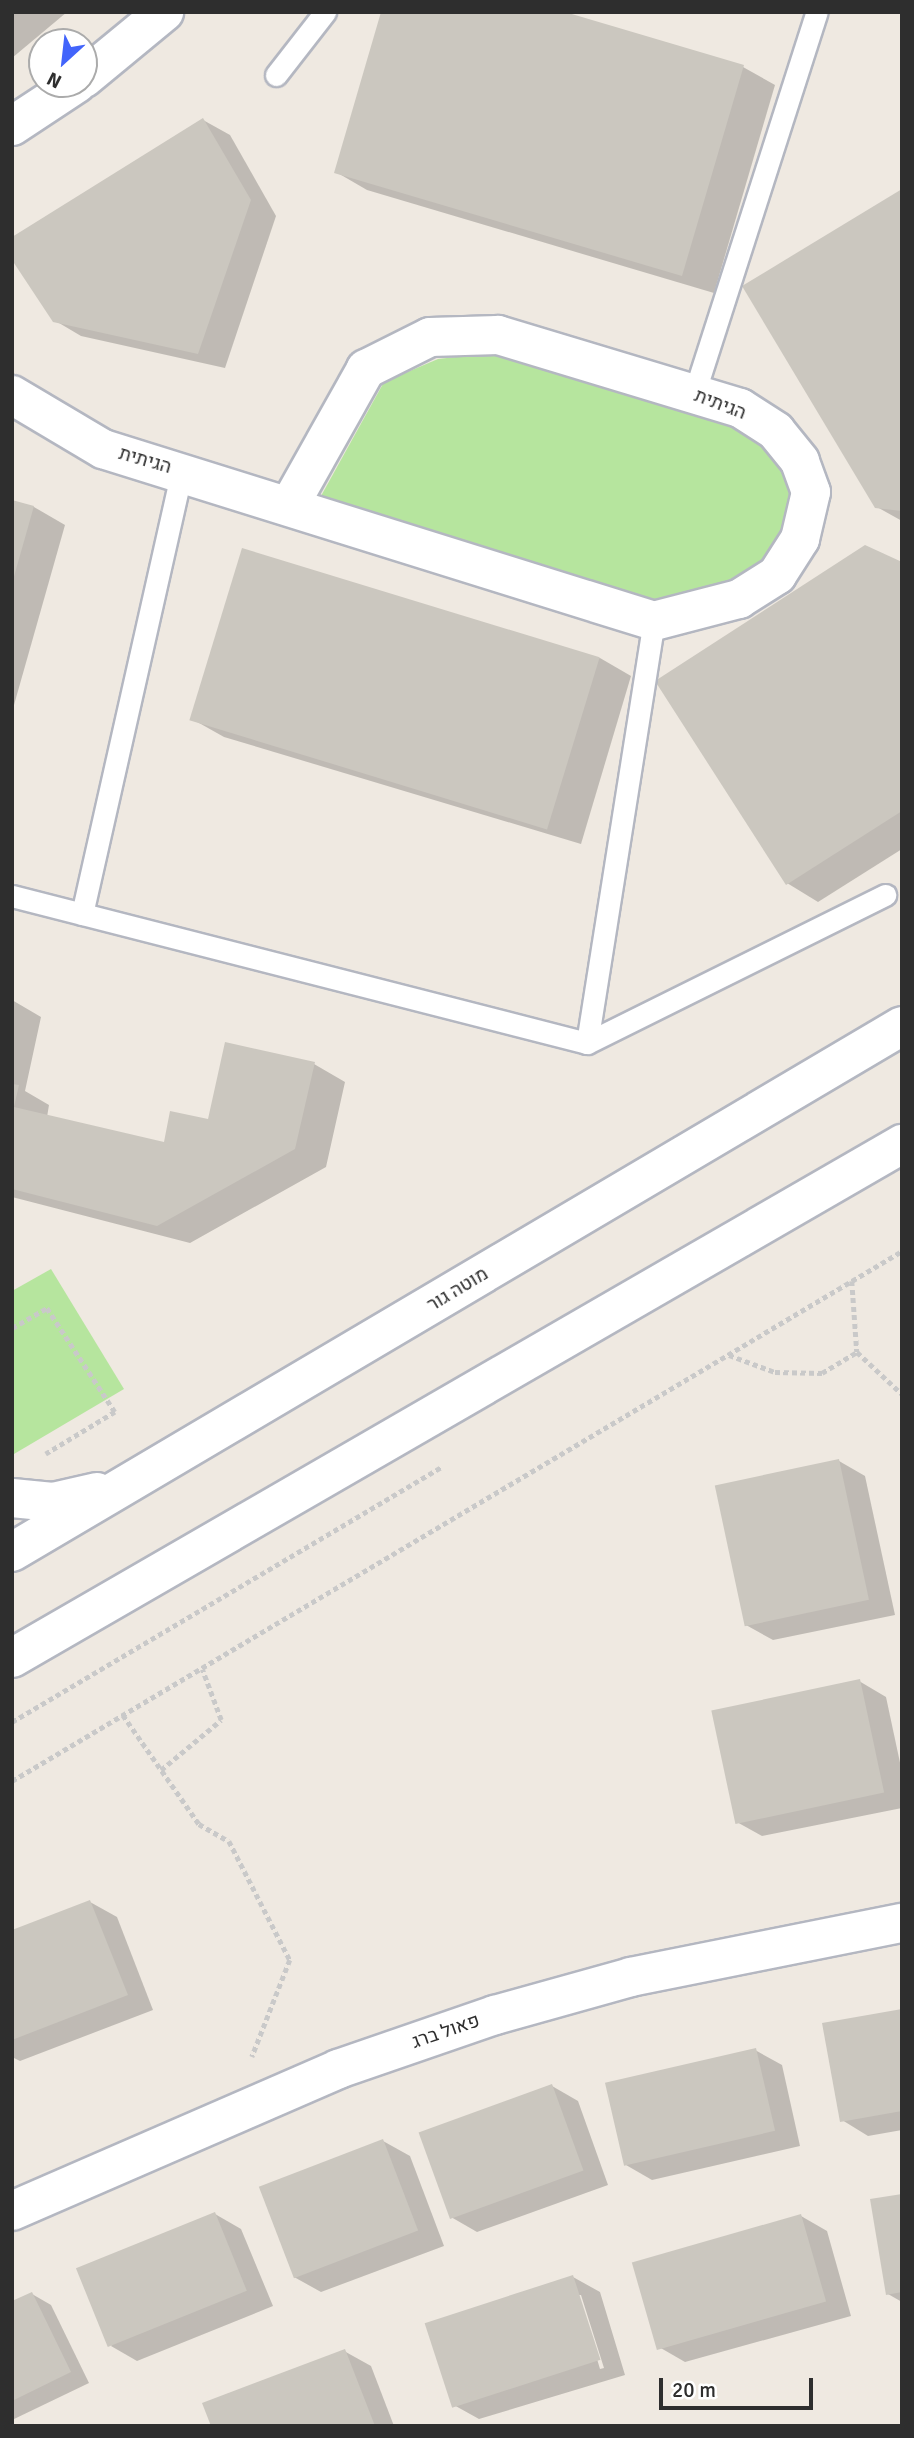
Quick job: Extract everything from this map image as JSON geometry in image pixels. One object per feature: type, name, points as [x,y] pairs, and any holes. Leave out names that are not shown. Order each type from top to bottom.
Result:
[{"type":"street","points":[[98,66],[164,12]]},
{"type":"street","points":[[12,126],[55,98]]},
{"type":"street","name":"הגיתית","points":[[12,395],[103,449],[654,621],[739,598],[777,575],[800,539],[811,492],[800,461],[776,432],[740,408],[498,335],[430,337],[366,369],[289,506]]},
{"type":"street","name":"מוטה גור","points":[[12,1552],[130,1485],[902,1026]]},
{"type":"street","points":[[12,1658],[902,1144]]},
{"type":"street","points":[[12,1498],[52,1502],[130,1485]]},
{"type":"street","name":"פאול ברג","points":[[12,2211],[338,2069],[495,2015],[631,1977],[902,1923]]},
{"type":"lane","points":[[276,75],[325,12]]},
{"type":"lane","points":[[694,394],[817,12]]},
{"type":"lane","points":[[82,914],[182,472]]},
{"type":"lane","points":[[587,1043],[654,621]]},
{"type":"lane","points":[[12,896],[587,1043],[885,895]]},
{"type":"path","points":[[12,1781],[902,1251]]},
{"type":"path","points":[[852,1281],[857,1352],[902,1394]]},
{"type":"path","points":[[12,1328],[47,1308],[116,1412],[35,1461]]},
{"type":"path","points":[[728,1355],[775,1372],[822,1373],[857,1352]]},
{"type":"path","points":[[161,1770],[221,1720],[202,1669]]},
{"type":"path","points":[[123,1715],[199,1824],[229,1841],[290,1960],[229,2115]]},
{"type":"green space","points":[[491,353],[732,425],[763,445],[784,470],[791,493],[782,532],[763,561],[731,581],[654,602],[321,496],[384,382],[438,359]]},
{"type":"green space","points":[[51,1269],[124,1389],[14,1454],[12,1291]]},
{"type":"building","points":[[381,12],[565,12],[744,65],[682,276],[334,173]]},
{"type":"building","points":[[203,118],[251,200],[198,354],[53,322],[12,260],[12,237]]},
{"type":"building","points":[[902,189],[902,511],[875,508],[742,286]]},
{"type":"building","points":[[12,500],[34,506],[13,580],[12,579]]},
{"type":"building","points":[[865,545],[902,562],[902,811],[786,885],[655,681]]},
{"type":"building","points":[[242,548],[600,657],[547,829],[189,720]]},
{"type":"building","points":[[225,1042],[315,1062],[295,1149],[157,1226],[12,1189],[12,1084],[19,1085],[14,1107],[164,1142],[170,1111],[208,1119]]},
{"type":"building","points":[[839,1459],[869,1600],[745,1626],[715,1485]]},
{"type":"building","points":[[860,1679],[884,1792],[735,1824],[711,1711]]},
{"type":"building","points":[[90,1900],[128,1995],[12,2040],[12,1930]]},
{"type":"building","points":[[902,2009],[902,2111],[840,2122],[822,2023]]},
{"type":"building","points":[[756,2048],[775,2131],[624,2166],[605,2083]]},
{"type":"building","points":[[552,2084],[583,2170],[450,2219],[419,2133]]},
{"type":"building","points":[[383,2139],[418,2230],[294,2278],[259,2187]]},
{"type":"building","points":[[902,2194],[902,2292],[886,2295],[870,2199]]},
{"type":"building","points":[[215,2212],[247,2291],[108,2347],[76,2268]]},
{"type":"building","points":[[801,2214],[826,2301],[657,2350],[632,2263]]},
{"type":"building","points":[[573,2275],[601,2360],[452,2408],[425,2323]]},
{"type":"building","points":[[32,2292],[71,2372],[12,2401],[12,2301]]},
{"type":"building","points":[[345,2349],[375,2426],[211,2426],[202,2403]]}]
